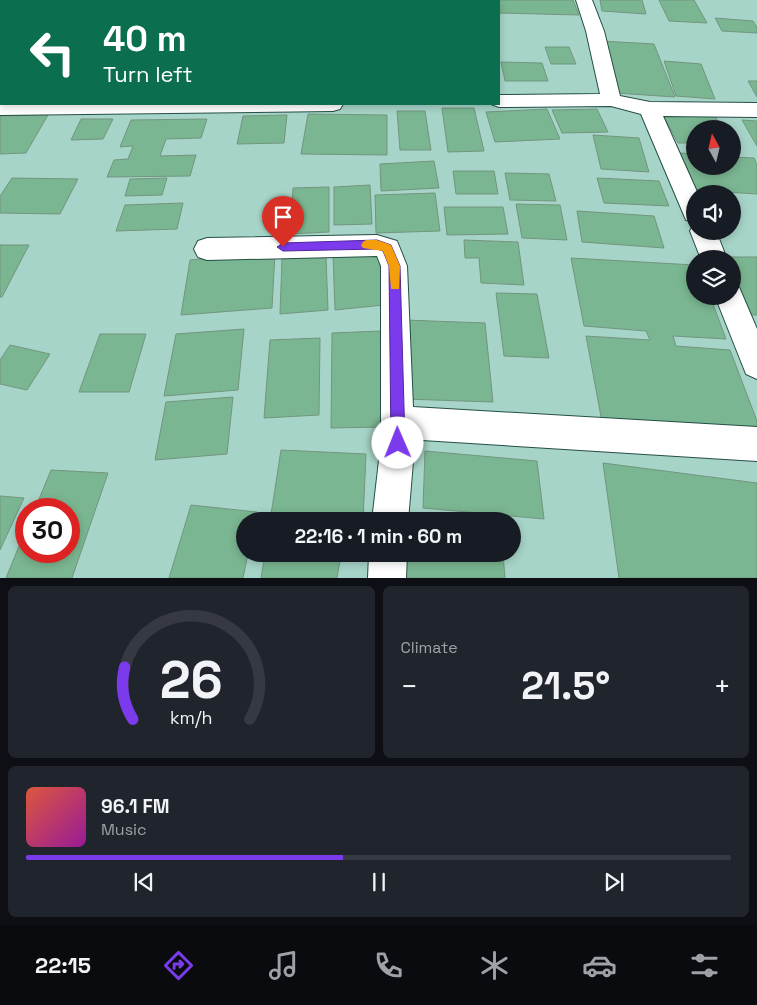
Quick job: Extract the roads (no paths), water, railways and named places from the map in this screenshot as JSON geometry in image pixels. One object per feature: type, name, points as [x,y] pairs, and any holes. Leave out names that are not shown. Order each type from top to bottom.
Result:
[{"type":"street","points":[[584,0],[595,31],[611,100]]},
{"type":"street","points":[[500,101],[611,100],[650,110],[757,110]]},
{"type":"street","points":[[0,108],[137,105],[223,107],[296,105]]},
{"type":"street","points":[[650,110],[686,193]]},
{"type":"street","points":[[207,249],[377,244],[388,248],[394,266],[398,443],[391,512]]},
{"type":"street","points":[[733,305],[757,364]]},
{"type":"street","points":[[398,443],[415,423],[757,444]]},
{"type":"street","points":[[387,578],[388,562]]}]
